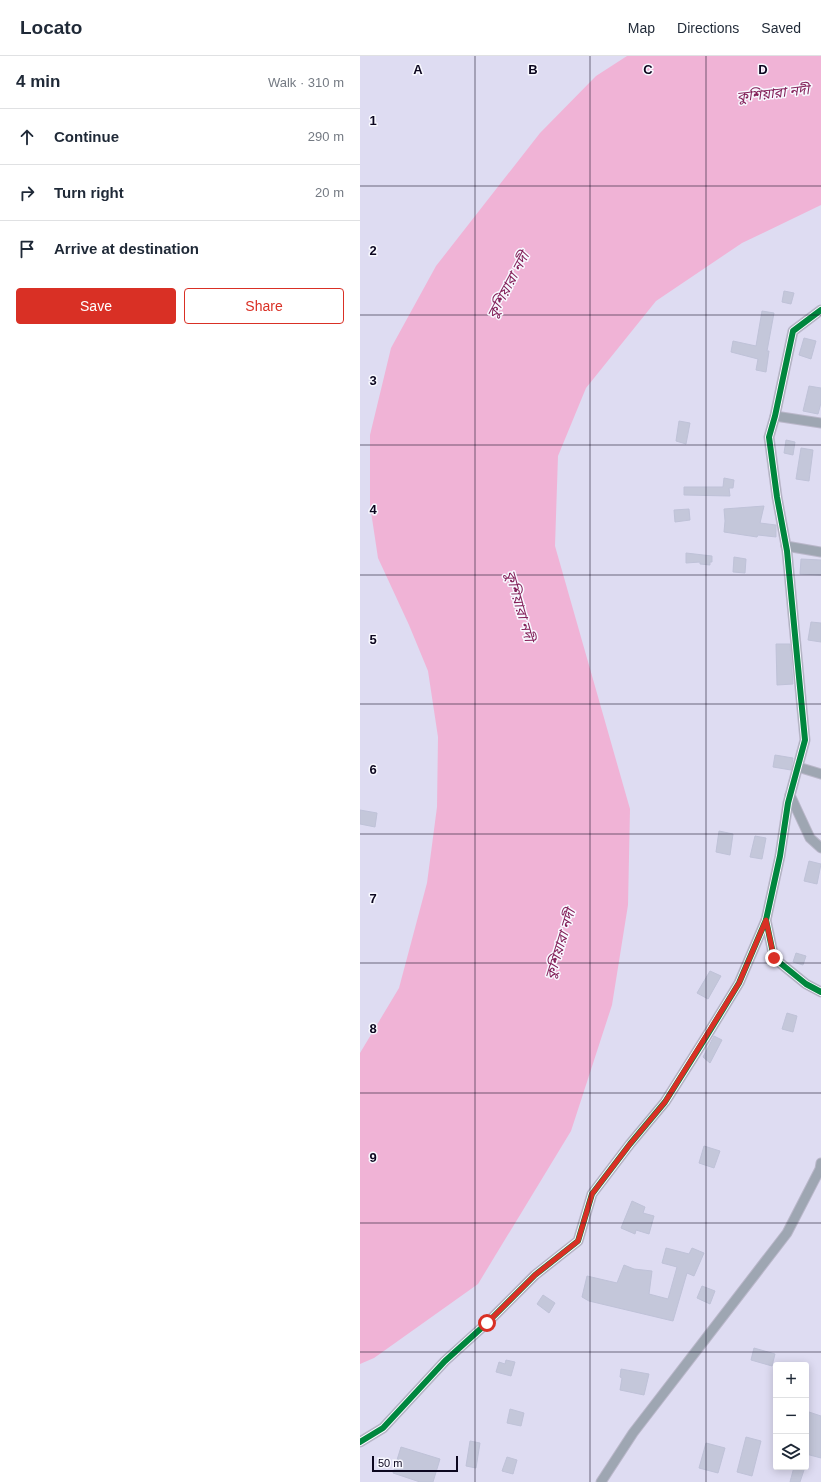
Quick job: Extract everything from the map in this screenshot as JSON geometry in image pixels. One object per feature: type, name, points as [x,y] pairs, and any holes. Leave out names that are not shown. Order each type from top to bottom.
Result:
[{"type":"street","points":[[360,1442],[383,1428],[445,1361],[487,1323],[535,1275],[578,1241],[592,1194],[630,1144],[665,1102],[690,1063],[739,983],[766,920],[790,795],[805,740],[786,546],[777,498],[769,437],[775,416],[793,331],[821,310]]},
{"type":"street","points":[[775,416],[821,423]]},
{"type":"street","points":[[786,546],[821,552]]},
{"type":"street","points":[[798,767],[821,774]]},
{"type":"street","points":[[790,795],[810,838],[821,848]]},
{"type":"street","points":[[766,920],[774,958],[806,984],[821,992]]},
{"type":"street","points":[[601,1482],[633,1432],[787,1233],[820,1169],[821,1163]]},
{"type":"water","name":"কুশিয়ারা নদী","points":[[627,56],[821,56],[821,205],[742,243],[656,301],[586,388],[558,456],[555,546],[630,809],[628,905],[612,1005],[571,1131],[478,1284],[374,1358],[360,1364],[360,1053],[399,988],[427,883],[437,807],[438,737],[428,671],[409,625],[378,558],[370,505],[370,435],[391,348],[436,266],[540,133],[596,76]]},
{"type":"building","points":[[784,291],[794,293],[791,304],[782,302]]},
{"type":"building","points":[[762,311],[774,313],[767,351],[769,351],[766,372],[756,370],[758,359],[731,352],[733,341],[756,346]]},
{"type":"building","points":[[804,338],[816,341],[811,359],[799,355]]},
{"type":"building","points":[[809,386],[821,388],[821,403],[818,414],[803,411]]},
{"type":"building","points":[[679,421],[690,423],[686,444],[676,441]]},
{"type":"building","points":[[786,440],[795,442],[793,455],[784,453]]},
{"type":"building","points":[[801,448],[813,450],[809,481],[796,479]]},
{"type":"building","points":[[724,478],[734,480],[733,488],[729,488],[730,496],[684,495],[684,487],[723,487]]},
{"type":"building","points":[[764,506],[760,523],[776,525],[776,537],[758,535],[757,537],[724,532],[724,509]]},
{"type":"building","points":[[689,509],[690,520],[675,522],[674,510]]},
{"type":"building","points":[[686,553],[712,556],[712,562],[710,562],[710,565],[700,564],[700,562],[686,563]]},
{"type":"building","points":[[734,557],[746,559],[745,573],[733,572]]},
{"type":"building","points":[[801,559],[821,560],[821,575],[800,574]]},
{"type":"building","points":[[811,622],[821,623],[821,642],[808,640]]},
{"type":"building","points":[[776,644],[790,644],[793,684],[777,685]]},
{"type":"building","points":[[775,755],[793,758],[791,770],[773,767]]},
{"type":"building","points":[[360,810],[377,813],[375,827],[360,824]]},
{"type":"building","points":[[719,831],[733,834],[730,855],[716,852]]},
{"type":"building","points":[[755,836],[766,838],[762,859],[750,857]]},
{"type":"building","points":[[809,861],[821,864],[817,884],[804,881]]},
{"type":"building","points":[[796,953],[806,956],[803,965],[793,962]]},
{"type":"building","points":[[710,971],[721,976],[708,999],[697,993]]},
{"type":"building","points":[[787,1013],[797,1016],[793,1032],[782,1029]]},
{"type":"building","points":[[714,1036],[722,1040],[710,1063],[703,1057]]},
{"type":"building","points":[[704,1146],[720,1151],[714,1168],[699,1163]]},
{"type":"building","points":[[632,1201],[645,1207],[643,1213],[654,1216],[649,1234],[636,1230],[635,1234],[621,1228]]},
{"type":"building","points":[[666,1248],[689,1254],[692,1248],[704,1253],[694,1276],[687,1273],[673,1321],[589,1301],[582,1297],[587,1276],[617,1283],[624,1265],[634,1269],[652,1271],[649,1294],[668,1299],[677,1267],[662,1263]]},
{"type":"building","points":[[702,1286],[715,1291],[710,1304],[697,1298]]},
{"type":"building","points":[[543,1295],[555,1303],[549,1313],[537,1304]]},
{"type":"building","points":[[754,1348],[775,1354],[772,1366],[751,1360]]},
{"type":"building","points":[[506,1360],[515,1362],[511,1376],[496,1372],[499,1362],[505,1364]]},
{"type":"building","points":[[621,1369],[649,1374],[644,1395],[620,1390],[622,1378],[620,1377]]},
{"type":"building","points":[[510,1409],[524,1413],[521,1426],[507,1423]]},
{"type":"building","points":[[809,1412],[821,1416],[821,1458],[809,1455]]},
{"type":"building","points":[[746,1437],[761,1441],[752,1476],[737,1472]]},
{"type":"building","points":[[470,1441],[480,1443],[476,1468],[466,1466]]},
{"type":"building","points":[[706,1443],[725,1448],[718,1473],[699,1468]]},
{"type":"building","points":[[401,1447],[440,1459],[433,1482],[420,1482],[393,1473]]},
{"type":"building","points":[[507,1457],[517,1460],[513,1474],[502,1471]]},
{"type":"building","points":[[793,1470],[804,1470],[800,1482],[790,1482]]},
{"type":"cycle path","points":[[821,310],[793,331],[775,416],[769,437],[777,497],[787,551],[805,740],[788,803],[780,856],[766,920],[774,958],[806,984],[821,992]]},
{"type":"cycle path","points":[[360,1442],[383,1428],[445,1361],[487,1323],[535,1275],[578,1241],[592,1194],[630,1144],[665,1102],[739,983],[766,920]]},
{"type":"route","points":[[487,1323],[535,1275],[578,1241],[592,1194],[630,1144],[665,1102],[739,983],[766,920],[774,958]]}]
